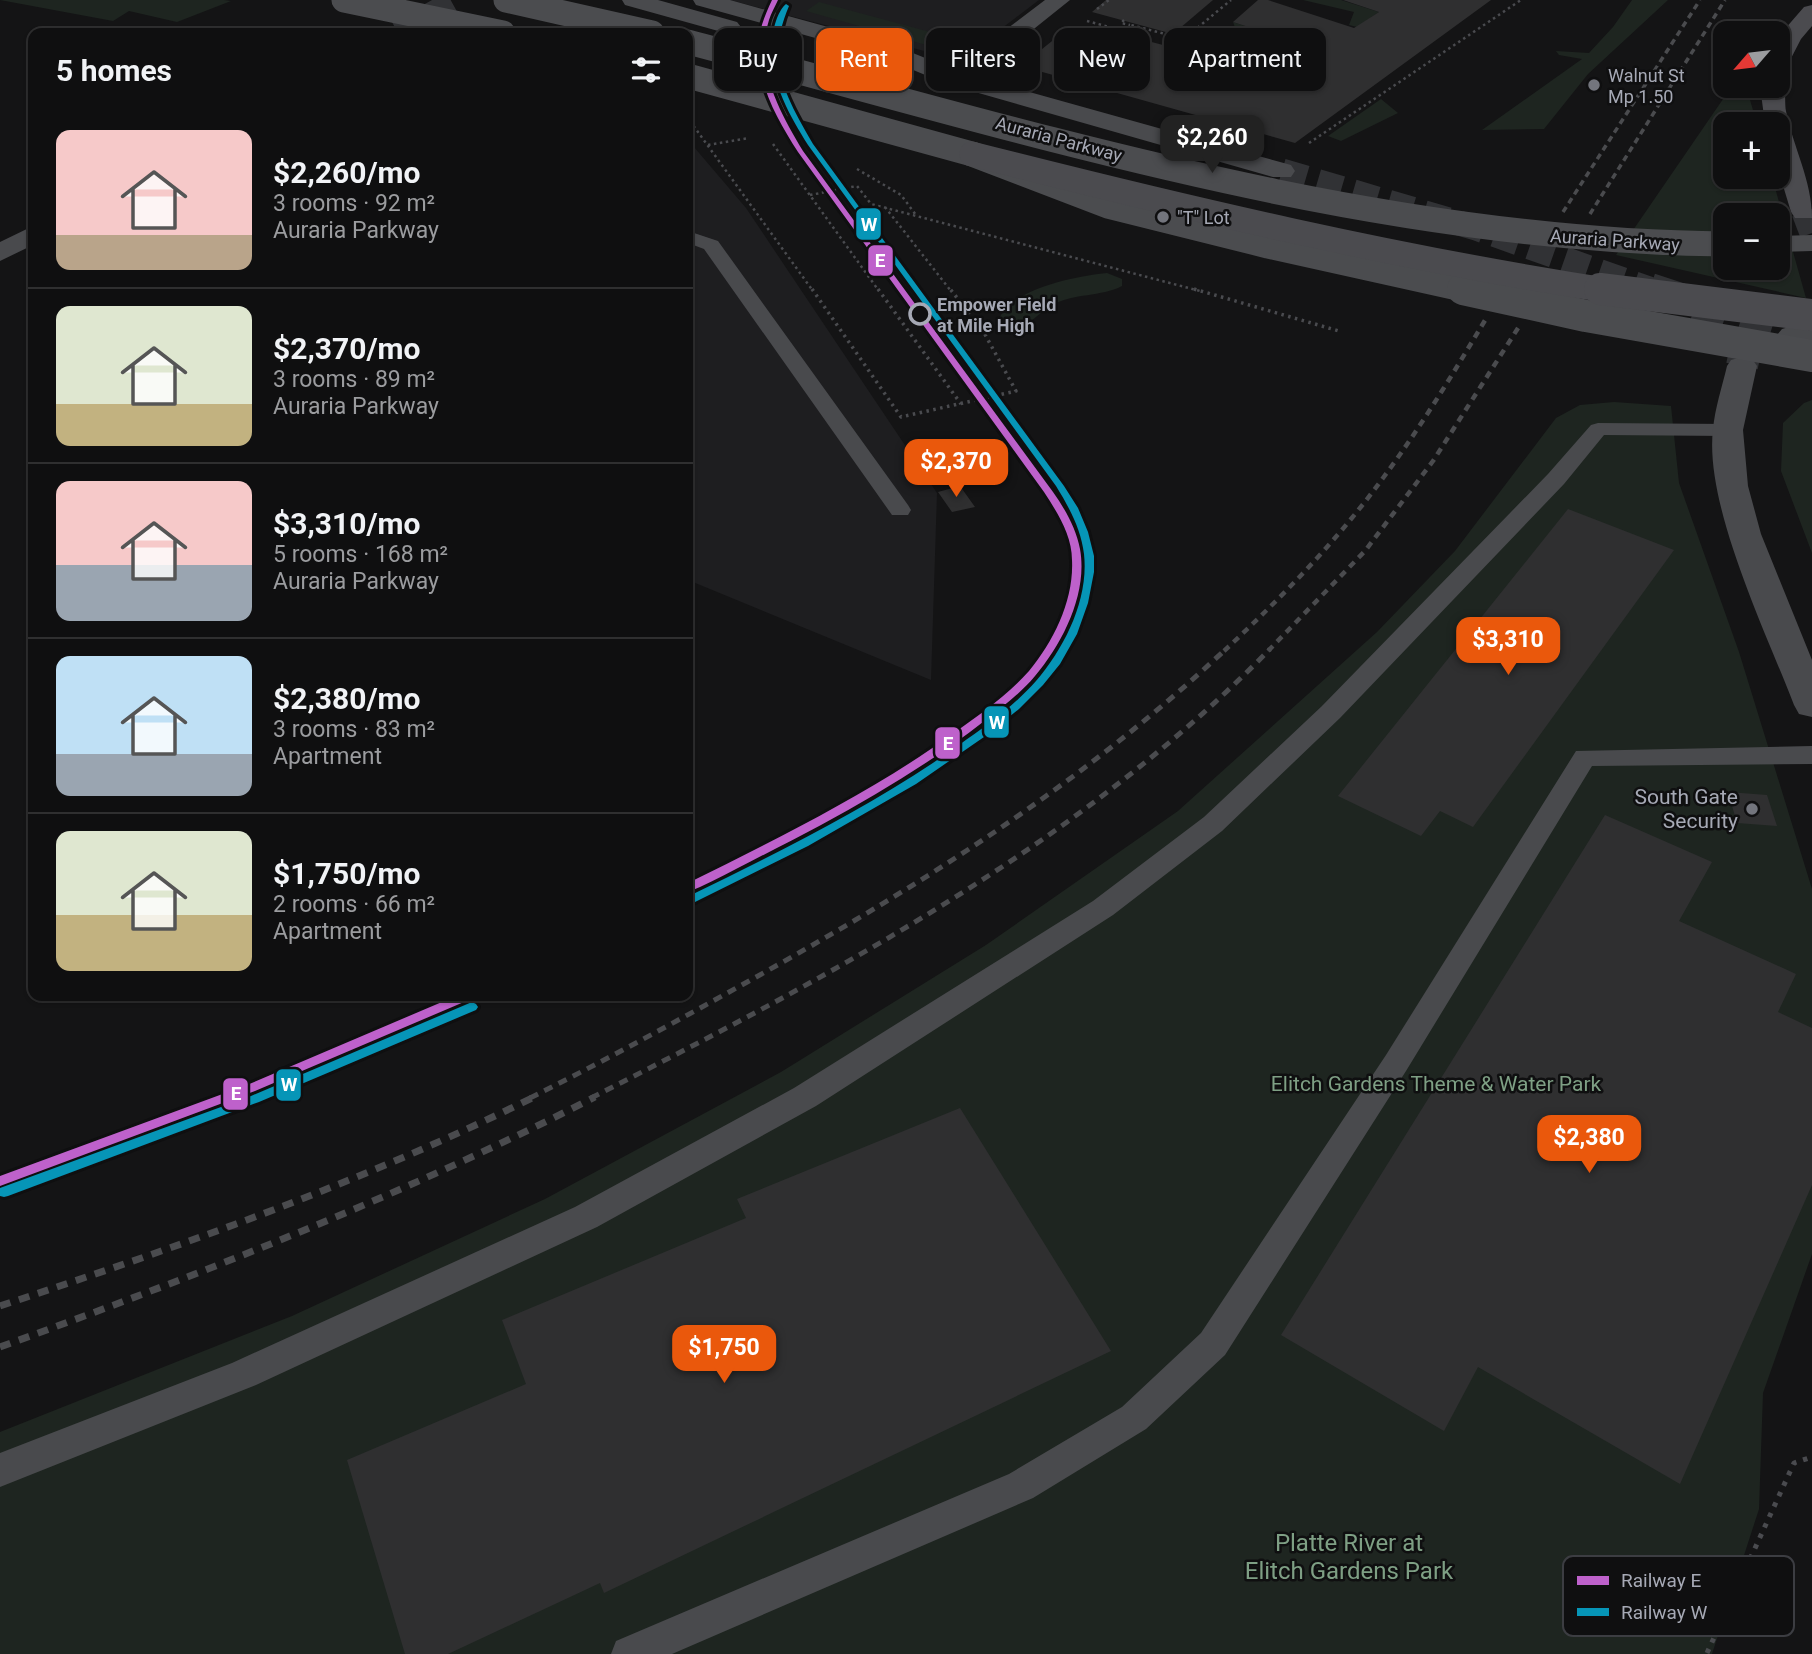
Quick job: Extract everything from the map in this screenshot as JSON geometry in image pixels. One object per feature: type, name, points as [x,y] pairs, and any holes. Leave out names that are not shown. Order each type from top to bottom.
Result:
[{"type":"highway","points":[[1790,37],[1812,12]]},
{"type":"highway","points":[[972,155],[1248,223],[1447,264],[1673,299],[1805,330]]},
{"type":"highway","points":[[1790,166],[1804,212]]},
{"type":"main road","points":[[345,0],[479,28]]},
{"type":"main road","points":[[506,0],[630,28]]},
{"type":"main road","name":"Auraria Parkway","points":[[693,43],[1095,149],[1318,199],[1415,217],[1560,237],[1629,243],[1713,244]]},
{"type":"main road","name":"Auraria Parkway","points":[[693,77],[972,155],[1108,206],[1268,246],[1534,305],[1812,356]]},
{"type":"main road","points":[[1790,244],[1812,243]]},
{"type":"street","points":[[633,0],[861,63],[926,74]]},
{"type":"street","points":[[704,0],[885,50],[926,67]]},
{"type":"street","points":[[1023,28],[1059,0]]},
{"type":"street","points":[[999,91],[1282,171]]},
{"type":"street","points":[[0,253],[28,237]]},
{"type":"street","points":[[1742,366],[1728,430],[1732,486],[1745,534],[1812,705]]},
{"type":"lane","points":[[693,239],[711,245],[900,510]]},
{"type":"lane","points":[[0,1470],[244,1374],[586,1217],[805,1097],[1104,908],[1213,824],[1349,692],[1556,479],[1598,429],[1728,430]]},
{"type":"lane","points":[[628,1654],[1021,1486],[1134,1418],[1213,1344],[1395,1063],[1585,757],[1812,755]]},
{"type":"path","points":[[1124,20],[1121,23],[1184,39],[1231,0]]},
{"type":"path","points":[[1299,150],[1521,0]]},
{"type":"path","points":[[1083,20],[1124,32],[1131,25]]},
{"type":"path","points":[[693,124],[901,417],[1016,391],[982,329],[885,207]]},
{"type":"path","points":[[766,134],[961,404]]},
{"type":"path","points":[[708,145],[757,136]]},
{"type":"path","points":[[855,168],[901,195],[916,215]]},
{"type":"path","points":[[810,195],[857,186],[871,204],[1132,271],[1339,331]]},
{"type":"path","points":[[1752,1556],[1794,1463],[1812,1457]]},
{"type":"path","points":[[1707,1654],[1715,1636]]},
{"type":"shaded area","points":[[730,0],[1039,0],[1002,28],[926,28],[926,51],[912,48],[912,28],[837,28]]},
{"type":"shaded area","points":[[693,146],[746,208],[937,493],[931,680],[693,582]]},
{"type":"green space","points":[[0,0],[231,1],[177,22],[129,11],[113,21]]},
{"type":"green space","points":[[1303,0],[1341,0],[1379,12],[1357,27],[1349,25],[1354,12]]},
{"type":"green space","points":[[1632,0],[1668,0],[1588,74],[1544,129],[1482,130],[1582,59],[1559,55],[1556,51],[1589,53],[1613,27]]},
{"type":"green space","points":[[819,2],[926,31],[926,45],[912,41],[912,28],[866,28],[806,11]]},
{"type":"green space","points":[[1233,22],[1251,28],[1235,28]]},
{"type":"green space","points":[[1724,98],[1749,98],[1754,112],[1714,112]]},
{"type":"green space","points":[[1381,99],[1398,113],[1341,141],[1328,136]]},
{"type":"green space","points":[[1713,114],[1713,189],[1775,189],[1779,203],[1713,203],[1713,277],[1616,255]]},
{"type":"green space","points":[[1790,241],[1806,298],[1726,280],[1790,280]]},
{"type":"green space","points":[[1107,273],[1122,279],[1122,286],[1060,301],[1011,331],[1004,331],[997,325],[1013,302],[1027,294],[1061,281]]},
{"type":"green space","points":[[1812,400],[1812,553],[1781,471],[1783,423],[1804,403]]},
{"type":"green space","name":"Elitch Gardens Theme & Water Park","points":[[1614,402],[1671,406],[1679,483],[1739,652],[1812,889],[1812,1254],[1763,1393],[1759,1509],[1744,1556],[1563,1556],[1563,1636],[1718,1636],[1712,1654],[0,1654],[0,1432],[292,1316],[545,1199],[781,1072],[986,945],[1178,811],[1377,632],[1455,551],[1556,418],[1580,405]]},
{"type":"building","points":[[1106,0],[1213,0],[1180,28],[1164,28],[1164,32],[1092,12]]},
{"type":"building","points":[[1258,0],[1268,0],[1354,28],[1379,12],[1343,0],[1491,0],[1295,143],[1110,91],[1150,91],[1150,42],[1164,44],[1164,91],[1326,91],[1326,28],[1251,28],[1233,22]]},
{"type":"building","points":[[1054,39],[1054,75],[1040,71],[1040,51]]},
{"type":"building","points":[[960,486],[975,507],[952,512],[938,492]]},
{"type":"building","points":[[1568,509],[1674,550],[1473,827],[1440,811],[1421,836],[1338,796]]},
{"type":"building","name":"South Gate Security","points":[[1728,792],[1767,795],[1777,826],[1737,823]]},
{"type":"building","points":[[1605,815],[1712,862],[1679,921],[1796,974],[1778,1012],[1812,1028],[1812,1185],[1680,1484],[1478,1367],[1444,1431],[1281,1335]]},
{"type":"building","points":[[960,1108],[1111,1351],[604,1593],[600,1583],[448,1654],[405,1654],[347,1460],[526,1384],[502,1320],[746,1218],[737,1199]]},
{"type":"tunnel","points":[[407,28],[458,0]]},
{"type":"tunnel","points":[[1282,171],[1476,228],[1655,291]]},
{"type":"tunnel","points":[[1804,212],[1812,233]]},
{"type":"tunnel","points":[[1650,289],[1792,335]]},
{"type":"tunnel","points":[[1742,366],[1751,324]]},
{"type":"railway","points":[[1563,212],[1700,0]]},
{"type":"railway","points":[[1590,214],[1725,0]]},
{"type":"railway","points":[[1224,651],[1308,568],[1347,524],[1397,459],[1487,317]]},
{"type":"railway","points":[[1269,650],[1365,551],[1433,461],[1520,325]]},
{"type":"railway","points":[[530,1098],[749,981],[937,870],[998,830],[1115,744],[1226,649]]},
{"type":"railway","points":[[591,1098],[772,1004],[861,954],[1035,845],[1117,784],[1196,719],[1269,650]]},
{"type":"railway","points":[[0,1306],[136,1260],[338,1185],[534,1097]]},
{"type":"railway","points":[[0,1347],[152,1291],[375,1200],[595,1097]]},
{"type":"rail line","name":"E","points":[[693,885],[868,794],[937,751],[997,706],[1031,675],[1054,642],[1071,601],[1077,573],[1072,535],[1049,492],[800,151],[779,114],[765,78],[762,59],[766,20],[775,0]]},
{"type":"rail line","name":"W","points":[[693,899],[877,803],[946,759],[1007,714],[1040,683],[1065,648],[1084,603],[1089,572],[1084,532],[1060,486],[810,144],[791,111],[774,60],[774,42],[786,6]]},
{"type":"rail line","name":"E","points":[[0,1181],[251,1088],[455,1001]]},
{"type":"rail line","name":"W","points":[[4,1192],[255,1099],[472,1007]]},
{"type":"place","name":"Walnut St Mp 1.50","points":[[1594,85]]},
{"type":"place","name":"\"T\" Lot","points":[[1163,217]]},
{"type":"place","name":"Empower Field at Mile High","points":[[920,314]]},
{"type":"place","name":"South Gate Security","points":[[1752,809]]},
{"type":"park label","name":"Platte River at Elitch Gardens Park","points":[[1349,1557]]}]
